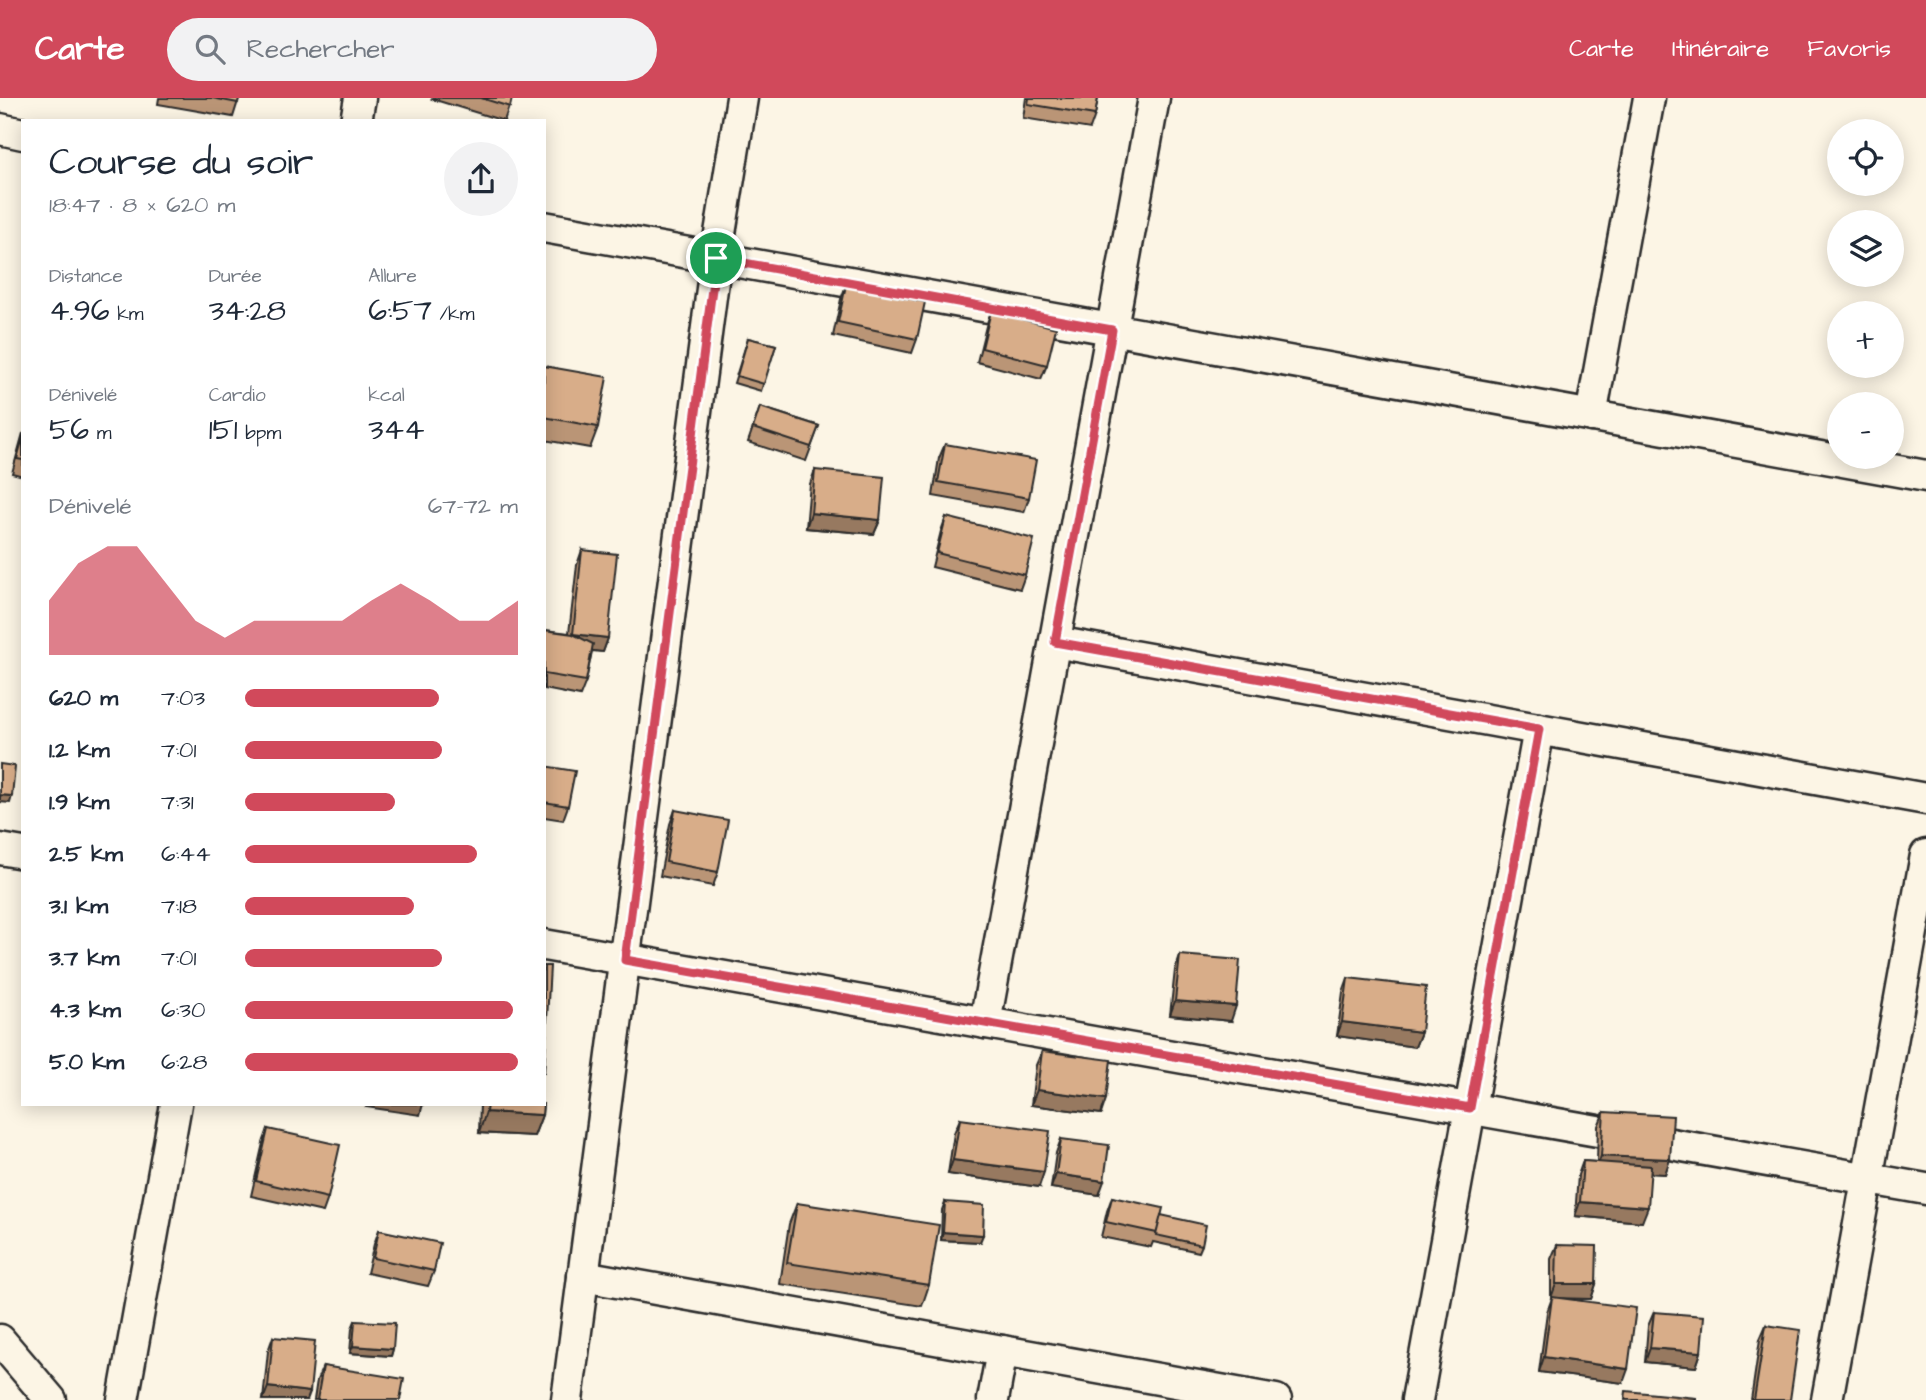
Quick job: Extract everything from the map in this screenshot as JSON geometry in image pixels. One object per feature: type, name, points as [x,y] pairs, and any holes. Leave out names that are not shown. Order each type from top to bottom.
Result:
[{"type":"street","points":[[356,119],[360,98]]},
{"type":"street","points":[[567,1400],[716,258],[741,98]]},
{"type":"street","points":[[985,1023],[1154,98]]},
{"type":"street","points":[[1591,416],[1649,98]]},
{"type":"street","points":[[0,130],[21,134]]},
{"type":"street","points":[[546,227],[1926,476]]},
{"type":"street","points":[[1055,642],[1926,799]]},
{"type":"street","points":[[1417,1400],[1539,729]]},
{"type":"street","points":[[0,849],[21,853]]},
{"type":"street","points":[[1827,1400],[1926,855]]},
{"type":"street","points":[[546,945],[1926,1189]]},
{"type":"street","points":[[123,1400],[176,1106]]},
{"type":"street","points":[[583,1276],[1276,1400]]},
{"type":"street","points":[[0,1340],[51,1400]]},
{"type":"street","points":[[993,1400],[1002,1351]]},
{"type":"building","points":[[212,98],[239,98],[238,103]]},
{"type":"building","points":[[481,98],[512,98],[510,107]]},
{"type":"building","points":[[1029,98],[1098,98],[1095,115],[1028,104]]},
{"type":"building","points":[[846,285],[925,302],[917,339],[838,322]]},
{"type":"building","points":[[991,311],[1056,328],[1047,365],[982,348]]},
{"type":"building","points":[[748,338],[776,345],[764,384],[737,376]]},
{"type":"building","points":[[546,366],[607,377],[598,427],[546,417]]},
{"type":"building","points":[[760,407],[819,426],[811,447],[753,428]]},
{"type":"building","points":[[21,444],[21,460],[17,459]]},
{"type":"building","points":[[945,444],[1036,460],[1029,498],[938,482]]},
{"type":"building","points":[[815,470],[884,477],[880,520],[811,513]]},
{"type":"building","points":[[946,517],[1034,539],[1025,575],[937,553]]},
{"type":"building","points":[[582,550],[617,554],[608,638],[573,634]]},
{"type":"building","points":[[546,630],[573,634],[593,644],[586,681],[546,674]]},
{"type":"building","points":[[0,764],[15,766],[12,796],[0,795]]},
{"type":"building","points":[[546,766],[575,771],[568,806],[546,802]]},
{"type":"building","points":[[675,810],[728,820],[718,872],[666,862]]},
{"type":"building","points":[[1180,955],[1240,960],[1236,1006],[1175,1001]]},
{"type":"building","points":[[546,966],[550,966],[546,1038]]},
{"type":"building","points":[[1348,978],[1426,987],[1421,1032],[1342,1022]]},
{"type":"building","points":[[1042,1051],[1111,1060],[1106,1099],[1037,1090]]},
{"type":"building","points":[[487,1106],[543,1106],[542,1115],[486,1112]]},
{"type":"building","points":[[1604,1112],[1673,1116],[1670,1159],[1601,1156]]},
{"type":"building","points":[[960,1119],[1050,1131],[1044,1172],[953,1160]]},
{"type":"building","points":[[268,1129],[340,1145],[328,1198],[256,1181]]},
{"type":"building","points":[[1061,1139],[1109,1145],[1104,1181],[1056,1174]]},
{"type":"building","points":[[1583,1161],[1651,1166],[1648,1207],[1580,1202]]},
{"type":"building","points":[[1112,1197],[1163,1208],[1157,1233],[1106,1222]]},
{"type":"building","points":[[945,1202],[984,1205],[983,1235],[943,1232]]},
{"type":"building","points":[[797,1203],[939,1225],[929,1285],[787,1263]]},
{"type":"building","points":[[1161,1215],[1206,1225],[1202,1245],[1156,1235]]},
{"type":"building","points":[[379,1230],[440,1243],[434,1271],[373,1258]]},
{"type":"building","points":[[1557,1245],[1597,1246],[1596,1284],[1556,1284]]},
{"type":"building","points":[[1552,1297],[1636,1308],[1628,1369],[1544,1357]]},
{"type":"building","points":[[1654,1312],[1704,1316],[1701,1352],[1650,1348]]},
{"type":"building","points":[[355,1321],[395,1323],[393,1349],[353,1346]]},
{"type":"building","points":[[1766,1325],[1800,1330],[1790,1400],[1754,1400]]},
{"type":"building","points":[[273,1337],[315,1341],[310,1392],[268,1387]]},
{"type":"building","points":[[323,1366],[404,1379],[400,1400],[317,1400]]},
{"type":"building","points":[[1626,1391],[1696,1398],[1696,1400],[1625,1400]]},
{"type":"route","points":[[716,258],[1112,330],[1055,642],[1539,729],[1470,1108],[625,960],[716,258]]}]
